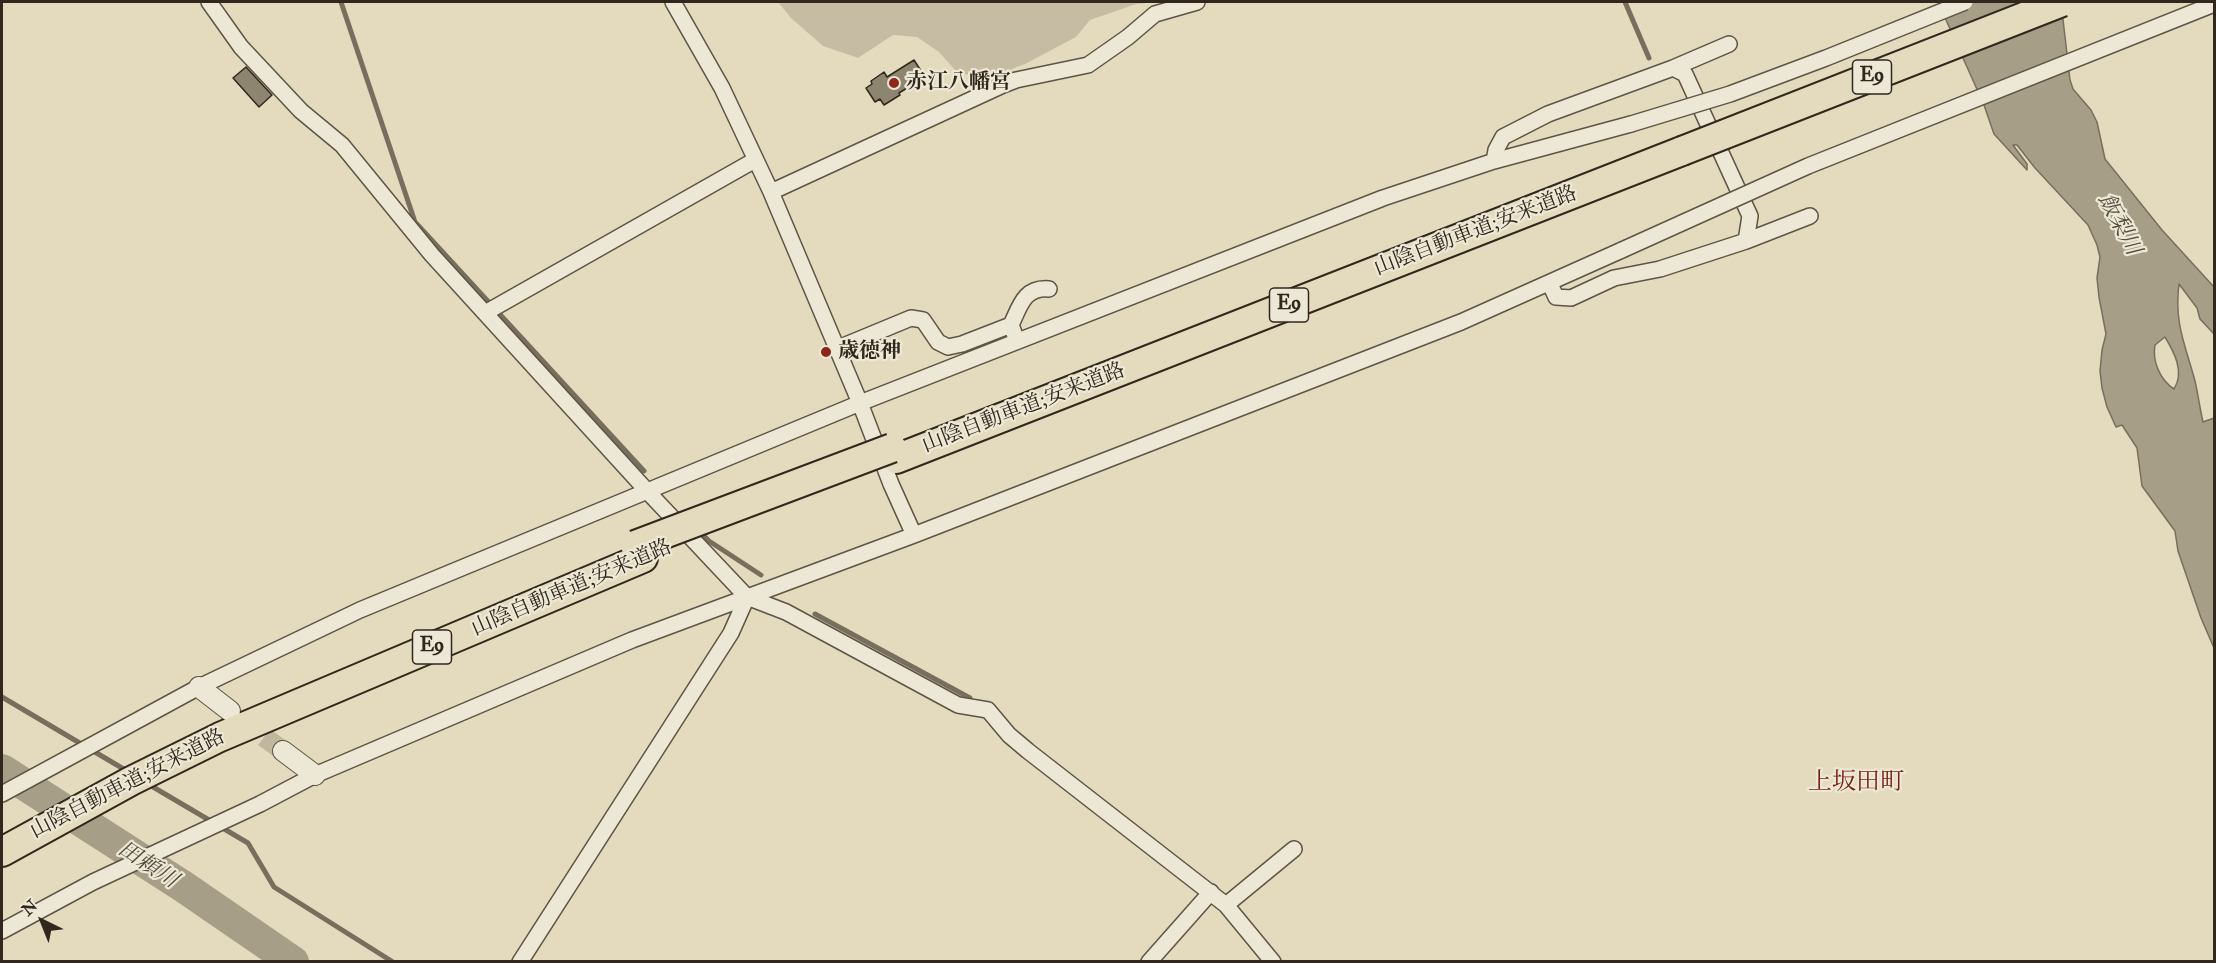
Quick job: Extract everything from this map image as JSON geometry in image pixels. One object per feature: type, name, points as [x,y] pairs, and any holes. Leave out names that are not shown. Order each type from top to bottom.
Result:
[{"type":"highway","name":"山陰自動車道;安来道路","points":[[1680,146],[1780,97],[2028,2]]},
{"type":"highway","name":"山陰自動車道;安来道路","points":[[2,841],[127,772],[222,726],[639,552],[894,453],[1291,290],[2062,2]]},
{"type":"highway","name":"山陰自動車道;安来道路","points":[[2,852],[222,726]]},
{"type":"street","points":[[209,2],[241,47],[301,111],[342,145],[432,255],[491,310],[648,492],[747,597],[786,612],[958,705],[988,710],[1009,735],[1028,751],[1226,905],[1273,962]]},
{"type":"street","points":[[673,2],[722,88],[771,192],[914,535]]},
{"type":"street","points":[[771,192],[1016,80],[1088,64],[1128,37],[1155,14],[1197,2]]},
{"type":"street","points":[[2,794],[199,687],[360,610],[860,403],[1383,198],[1494,161],[1631,124],[1730,94],[1965,2]]},
{"type":"street","points":[[2210,2],[2214,11]]},
{"type":"street","points":[[2,931],[93,882],[260,804],[315,775],[632,640],[914,535],[1461,322],[1550,284],[1808,166],[2214,4]]},
{"type":"street","points":[[1494,161],[1496,150],[1503,137],[1539,118],[1673,68],[1729,44]]},
{"type":"street","points":[[1673,68],[1685,74],[1750,216],[1746,242]]},
{"type":"street","points":[[491,310],[755,160]]},
{"type":"street","points":[[1550,284],[1556,297],[1571,298],[1614,278],[1660,269],[1746,242],[1810,216]]},
{"type":"street","points":[[1017,341],[1011,325],[1029,293],[1034,289],[1049,289]]},
{"type":"street","points":[[836,349],[912,318],[923,320],[938,342],[948,347],[1011,325]]},
{"type":"street","points":[[520,962],[731,633],[747,597]]},
{"type":"street","points":[[199,687],[222,726]]},
{"type":"street","points":[[283,752],[315,775]]},
{"type":"street","points":[[1226,905],[1294,849]]},
{"type":"street","points":[[1149,962],[1211,892]]},
{"type":"shaded area","points":[[778,2],[1159,2],[1136,4],[1090,20],[1076,37],[1025,64],[983,80],[955,70],[939,52],[917,37],[893,35],[858,58],[823,46],[791,18]]},
{"type":"water","name":"飯梨川","points":[[1938,2],[2061,2],[2070,80],[2073,89],[2091,110],[2097,122],[2105,159],[2162,230],[2214,287],[2214,334],[2200,319],[2197,308],[2179,284],[2178,310],[2181,333],[2195,381],[2203,422],[2214,418],[2214,648],[2178,551],[2175,531],[2142,486],[2137,448],[2122,425],[2116,427],[2107,407],[2100,371],[2106,334],[2097,278],[2100,257],[2097,245],[2088,225],[2035,168],[2017,145],[2013,145],[2027,164],[2027,170],[1994,134],[1984,105]],"holes":[[[2165,337],[2177,362],[2178,376],[2174,389],[2165,381],[2156,364],[2155,345]]]},
{"type":"building","name":"赤江八幡宮","points":[[914,60],[925,77],[884,105],[880,99],[875,102],[866,88],[872,84],[871,81],[884,72],[887,77]]},
{"type":"building","points":[[246,67],[272,95],[259,107],[233,78]]},
{"type":"waterway","points":[[341,2],[415,222],[644,471]]},
{"type":"waterway","points":[[1625,2],[1649,58]]},
{"type":"waterway","points":[[699,531],[709,541],[761,575]]},
{"type":"waterway","points":[[815,614],[970,698]]},
{"type":"waterway","points":[[2,697],[127,771]]},
{"type":"waterway","name":"田頼川","points":[[2,770],[184,887],[293,962]]},
{"type":"waterway","points":[[148,784],[248,843],[274,887],[393,962]]},
{"type":"tunnel","points":[[240,719],[283,751]]},
{"type":"place","name":"赤江八幡宮","points":[[894,83]]},
{"type":"place","name":"歳徳神","points":[[826,352]]},
{"type":"district","name":"上坂田町","points":[[1856,784]]}]
